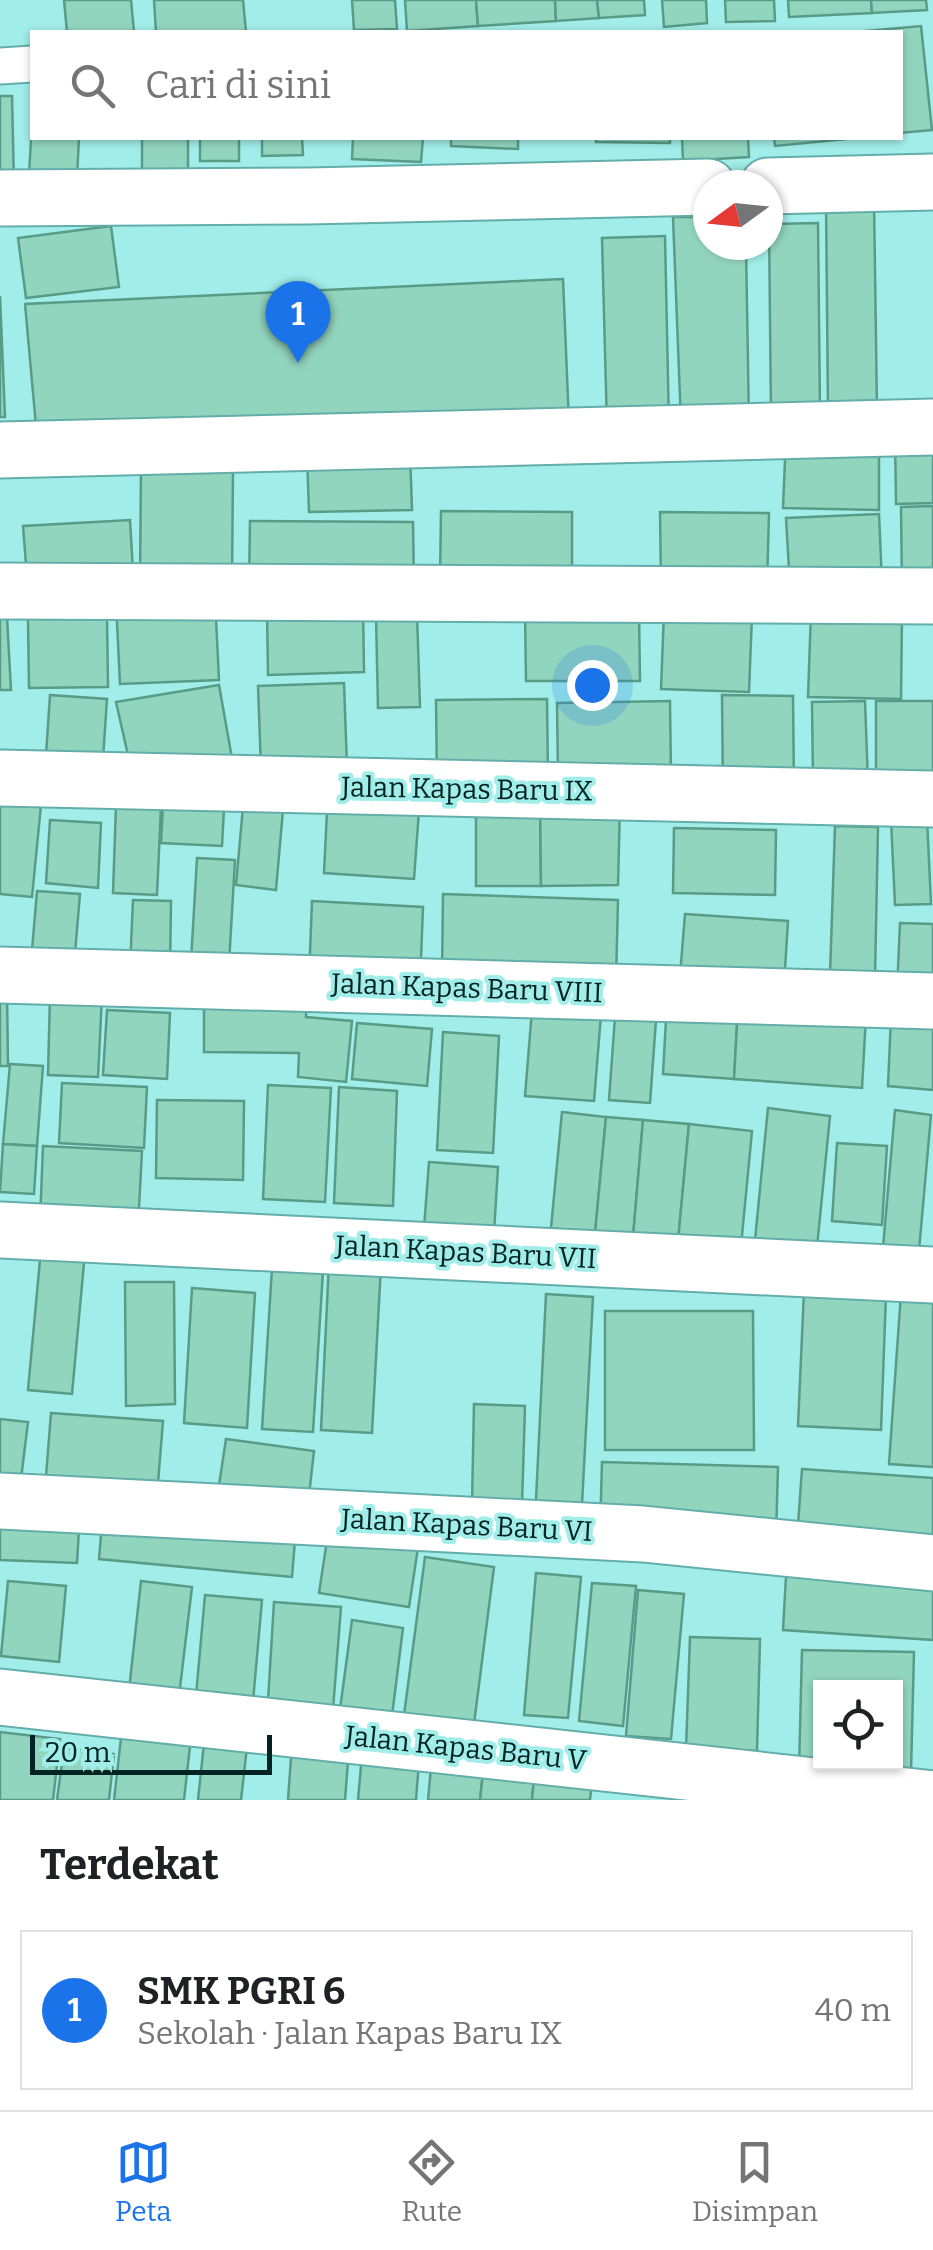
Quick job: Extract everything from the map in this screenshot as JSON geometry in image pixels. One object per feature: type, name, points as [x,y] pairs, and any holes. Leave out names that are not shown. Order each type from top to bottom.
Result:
[{"type":"street","points":[[783,186],[933,182]]},
{"type":"street","points":[[0,198],[693,187]]},
{"type":"street","points":[[0,450],[933,427]]},
{"type":"street","points":[[0,591],[933,596]]},
{"type":"street","name":"Jalan Kapas Baru IX","points":[[0,778],[933,800]]},
{"type":"street","name":"Jalan Kapas Baru VIII","points":[[0,975],[933,1000]]},
{"type":"street","name":"Jalan Kapas Baru VII","points":[[0,1230],[933,1275]]},
{"type":"street","name":"Jalan Kapas Baru VI","points":[[0,1501],[643,1534],[933,1563]]},
{"type":"street","name":"Jalan Kapas Baru V","points":[[0,1697],[933,1798]]},
{"type":"lane","points":[[0,66],[30,64]]},
{"type":"building","points":[[64,0],[131,0],[134,30],[67,30]]},
{"type":"building","points":[[154,0],[243,0],[246,30],[156,30]]},
{"type":"building","points":[[352,0],[395,0],[397,29],[354,30]]},
{"type":"building","points":[[405,0],[476,0],[478,26],[407,30]]},
{"type":"building","points":[[476,0],[555,0],[556,21],[478,26]]},
{"type":"building","points":[[555,0],[597,0],[599,18],[556,21]]},
{"type":"building","points":[[597,0],[644,0],[645,15],[599,18]]},
{"type":"building","points":[[662,0],[706,0],[707,23],[664,27]]},
{"type":"building","points":[[725,0],[774,0],[775,21],[726,22]]},
{"type":"building","points":[[788,0],[871,0],[872,13],[789,17]]},
{"type":"building","points":[[871,0],[926,0],[927,10],[872,13]]},
{"type":"building","points":[[921,26],[932,130],[903,133],[903,30],[877,30]]},
{"type":"building","points":[[0,96],[12,96],[14,185],[0,186]]},
{"type":"building","points":[[31,140],[79,140],[77,177],[29,174]]},
{"type":"building","points":[[142,140],[188,140],[188,175],[142,175]]},
{"type":"building","points":[[200,140],[239,140],[239,161],[200,161]]},
{"type":"building","points":[[262,140],[302,140],[303,155],[262,156]]},
{"type":"building","points":[[353,140],[423,140],[421,162],[352,159]]},
{"type":"building","points":[[451,140],[518,140],[518,149],[451,146]]},
{"type":"building","points":[[596,140],[670,140],[670,143]]},
{"type":"building","points":[[682,140],[748,140],[749,157],[683,161]]},
{"type":"building","points":[[774,140],[836,140],[775,146]]},
{"type":"building","points":[[826,200],[874,200],[877,412],[828,411]]},
{"type":"building","points":[[673,217],[693,217],[693,260],[746,260],[749,424],[681,423]]},
{"type":"building","points":[[818,223],[820,413],[771,414],[769,260],[783,260],[783,224]]},
{"type":"building","points":[[111,226],[119,287],[26,298],[18,238]]},
{"type":"building","points":[[665,236],[669,427],[607,427],[602,238]]},
{"type":"building","points":[[563,279],[569,423],[37,437],[25,304]]},
{"type":"building","points":[[0,296],[5,417],[0,417]]},
{"type":"building","points":[[933,431],[933,503],[896,504],[895,433]]},
{"type":"building","points":[[879,435],[879,510],[783,508],[786,436]]},
{"type":"building","points":[[410,452],[412,510],[309,512],[307,454]]},
{"type":"building","points":[[141,467],[233,469],[232,583],[140,583]]},
{"type":"building","points":[[933,506],[933,591],[902,590],[901,507]]},
{"type":"building","points":[[441,511],[572,512],[572,580],[440,580]]},
{"type":"building","points":[[660,512],[769,513],[767,586],[661,582]]},
{"type":"building","points":[[879,514],[882,583],[790,587],[786,518]]},
{"type":"building","points":[[130,520],[133,571],[27,577],[23,526]]},
{"type":"building","points":[[250,521],[413,522],[414,587],[249,586]]},
{"type":"building","points":[[215,598],[219,680],[120,684],[116,602]]},
{"type":"building","points":[[363,605],[364,672],[268,675],[267,609]]},
{"type":"building","points":[[525,612],[639,612],[640,681],[526,681]]},
{"type":"building","points":[[664,612],[752,615],[749,692],[661,689]]},
{"type":"building","points":[[811,612],[902,614],[901,699],[808,697]]},
{"type":"building","points":[[417,614],[420,707],[378,708],[376,616]]},
{"type":"building","points":[[0,617],[7,617],[11,690],[0,690]]},
{"type":"building","points":[[107,617],[108,687],[29,688],[28,618]]},
{"type":"building","points":[[344,683],[347,767],[261,769],[258,686]]},
{"type":"building","points":[[219,685],[233,764],[132,773],[116,702]]},
{"type":"building","points":[[50,695],[107,699],[102,774],[45,770]]},
{"type":"building","points":[[722,695],[793,696],[794,790],[723,791]]},
{"type":"building","points":[[547,699],[548,780],[437,781],[436,700]]},
{"type":"building","points":[[670,701],[671,776],[558,777],[557,703]]},
{"type":"building","points":[[865,701],[868,783],[813,783],[812,702]]},
{"type":"building","points":[[876,701],[933,701],[933,784],[876,783]]},
{"type":"building","points":[[245,784],[285,787],[276,890],[236,885]]},
{"type":"building","points":[[0,791],[42,795],[32,897],[0,894]]},
{"type":"building","points":[[328,791],[420,797],[414,879],[324,873]]},
{"type":"building","points":[[476,792],[540,798],[541,886],[476,886]]},
{"type":"building","points":[[540,798],[620,803],[618,885],[541,886]]},
{"type":"building","points":[[116,805],[161,807],[157,895],[113,893]]},
{"type":"building","points":[[163,805],[224,809],[222,846],[161,843]]},
{"type":"building","points":[[927,818],[931,904],[895,905],[891,820]]},
{"type":"building","points":[[50,820],[101,823],[98,888],[46,883]]},
{"type":"building","points":[[835,826],[878,827],[875,977],[830,975]]},
{"type":"building","points":[[674,828],[776,830],[775,895],[673,893]]},
{"type":"building","points":[[197,858],[235,860],[229,964],[191,961]]},
{"type":"building","points":[[37,891],[80,894],[74,965],[31,962]]},
{"type":"building","points":[[443,894],[618,900],[616,981],[442,976]]},
{"type":"building","points":[[133,900],[171,901],[170,970],[130,968]]},
{"type":"building","points":[[312,901],[423,907],[420,983],[309,978]]},
{"type":"building","points":[[685,914],[788,921],[784,985],[680,976]]},
{"type":"building","points":[[900,923],[933,924],[933,992],[897,991]]},
{"type":"building","points":[[0,992],[7,992],[8,1066],[0,1066]]},
{"type":"building","points":[[50,995],[102,996],[98,1077],[48,1075]]},
{"type":"building","points":[[204,998],[307,998],[306,1017],[352,1021],[346,1082],[298,1077],[299,1053],[204,1052]]},
{"type":"building","points":[[667,1001],[738,1007],[734,1079],[663,1074]]},
{"type":"building","points":[[616,1003],[657,1006],[650,1103],[609,1100]]},
{"type":"building","points":[[738,1007],[866,1016],[862,1088],[734,1079]]},
{"type":"building","points":[[107,1010],[170,1013],[167,1079],[103,1075]]},
{"type":"building","points":[[532,1010],[601,1015],[594,1101],[525,1096]]},
{"type":"building","points":[[891,1017],[933,1020],[933,1090],[888,1086]]},
{"type":"building","points":[[357,1023],[432,1029],[427,1086],[352,1079]]},
{"type":"building","points":[[443,1032],[499,1036],[493,1153],[437,1150]]},
{"type":"building","points":[[10,1064],[43,1066],[37,1146],[3,1144]]},
{"type":"building","points":[[62,1083],[147,1087],[144,1148],[59,1143]]},
{"type":"building","points":[[268,1085],[331,1088],[325,1202],[263,1199]]},
{"type":"building","points":[[339,1087],[397,1091],[393,1206],[334,1203]]},
{"type":"building","points":[[157,1100],[244,1101],[243,1180],[156,1178]]},
{"type":"building","points":[[768,1108],[830,1116],[817,1247],[755,1240]]},
{"type":"building","points":[[895,1110],[931,1115],[918,1262],[882,1259]]},
{"type":"building","points":[[562,1112],[606,1117],[595,1233],[551,1228]]},
{"type":"building","points":[[606,1117],[643,1120],[633,1237],[595,1233]]},
{"type":"building","points":[[643,1120],[689,1124],[678,1241],[633,1237]]},
{"type":"building","points":[[689,1124],[752,1131],[741,1246],[678,1241]]},
{"type":"building","points":[[837,1143],[887,1146],[882,1225],[832,1221]]},
{"type":"building","points":[[3,1144],[37,1146],[34,1194],[0,1192]]},
{"type":"building","points":[[43,1146],[142,1151],[138,1226],[40,1222]]},
{"type":"building","points":[[429,1162],[498,1167],[494,1233],[424,1228]]},
{"type":"building","points":[[41,1249],[85,1252],[72,1394],[28,1390]]},
{"type":"building","points":[[329,1262],[381,1265],[372,1433],[321,1430]]},
{"type":"building","points":[[272,1268],[323,1271],[313,1432],[262,1429]]},
{"type":"building","points":[[125,1282],[174,1282],[175,1404],[126,1406]]},
{"type":"building","points":[[192,1288],[255,1293],[247,1428],[184,1423]]},
{"type":"building","points":[[804,1291],[886,1295],[881,1430],[798,1426]]},
{"type":"building","points":[[901,1293],[933,1295],[933,1467],[889,1464]]},
{"type":"building","points":[[546,1294],[593,1297],[581,1523],[535,1520]]},
{"type":"building","points":[[605,1311],[753,1311],[754,1450],[605,1450]]},
{"type":"building","points":[[474,1404],[525,1406],[522,1505],[472,1504]]},
{"type":"building","points":[[51,1413],[163,1421],[158,1483],[46,1476]]},
{"type":"building","points":[[0,1419],[28,1422],[20,1487],[0,1484]]},
{"type":"building","points":[[226,1439],[314,1451],[308,1504],[218,1492]]},
{"type":"building","points":[[602,1462],[778,1467],[776,1537],[600,1532]]},
{"type":"building","points":[[802,1469],[933,1478],[933,1548],[797,1539]]},
{"type":"building","points":[[0,1507],[80,1511],[77,1563],[0,1560]]},
{"type":"building","points":[[103,1512],[296,1528],[292,1577],[99,1559]]},
{"type":"building","points":[[329,1527],[419,1541],[409,1607],[319,1593]]},
{"type":"building","points":[[425,1557],[494,1567],[474,1724],[404,1715]]},
{"type":"building","points":[[536,1573],[581,1577],[568,1718],[524,1715]]},
{"type":"building","points":[[786,1576],[933,1586],[933,1640],[783,1630]]},
{"type":"building","points":[[8,1581],[66,1586],[59,1662],[1,1656]]},
{"type":"building","points":[[141,1581],[192,1587],[179,1696],[129,1690]]},
{"type":"building","points":[[592,1583],[636,1586],[623,1726],[579,1721]]},
{"type":"building","points":[[638,1590],[684,1594],[671,1739],[626,1736]]},
{"type":"building","points":[[205,1595],[262,1600],[252,1713],[195,1707]]},
{"type":"building","points":[[274,1602],[341,1607],[332,1722],[267,1717]]},
{"type":"building","points":[[352,1620],[403,1628],[391,1724],[339,1717]]},
{"type":"building","points":[[690,1637],[760,1639],[757,1751],[686,1749]]},
{"type":"building","points":[[802,1650],[914,1652],[911,1772],[836,1770],[903,1770],[903,1680],[813,1680],[813,1769],[799,1769]]},
{"type":"building","points":[[0,1732],[60,1739],[53,1800],[0,1800]]},
{"type":"building","points":[[121,1738],[190,1746],[184,1800],[114,1800]]},
{"type":"building","points":[[204,1743],[247,1747],[241,1800],[198,1800]]},
{"type":"building","points":[[292,1744],[349,1748],[345,1800],[288,1800]]},
{"type":"building","points":[[64,1748],[114,1754],[109,1800],[57,1800]]},
{"type":"building","points":[[362,1755],[419,1761],[416,1800],[358,1800]]},
{"type":"building","points":[[432,1757],[484,1763],[480,1800],[428,1800]]},
{"type":"building","points":[[484,1763],[535,1767],[532,1800],[480,1800]]},
{"type":"building","points":[[535,1767],[593,1774],[590,1800],[532,1800]]},
{"type":"place","name":"SMK PGRI 6","points":[[298,363]]}]
